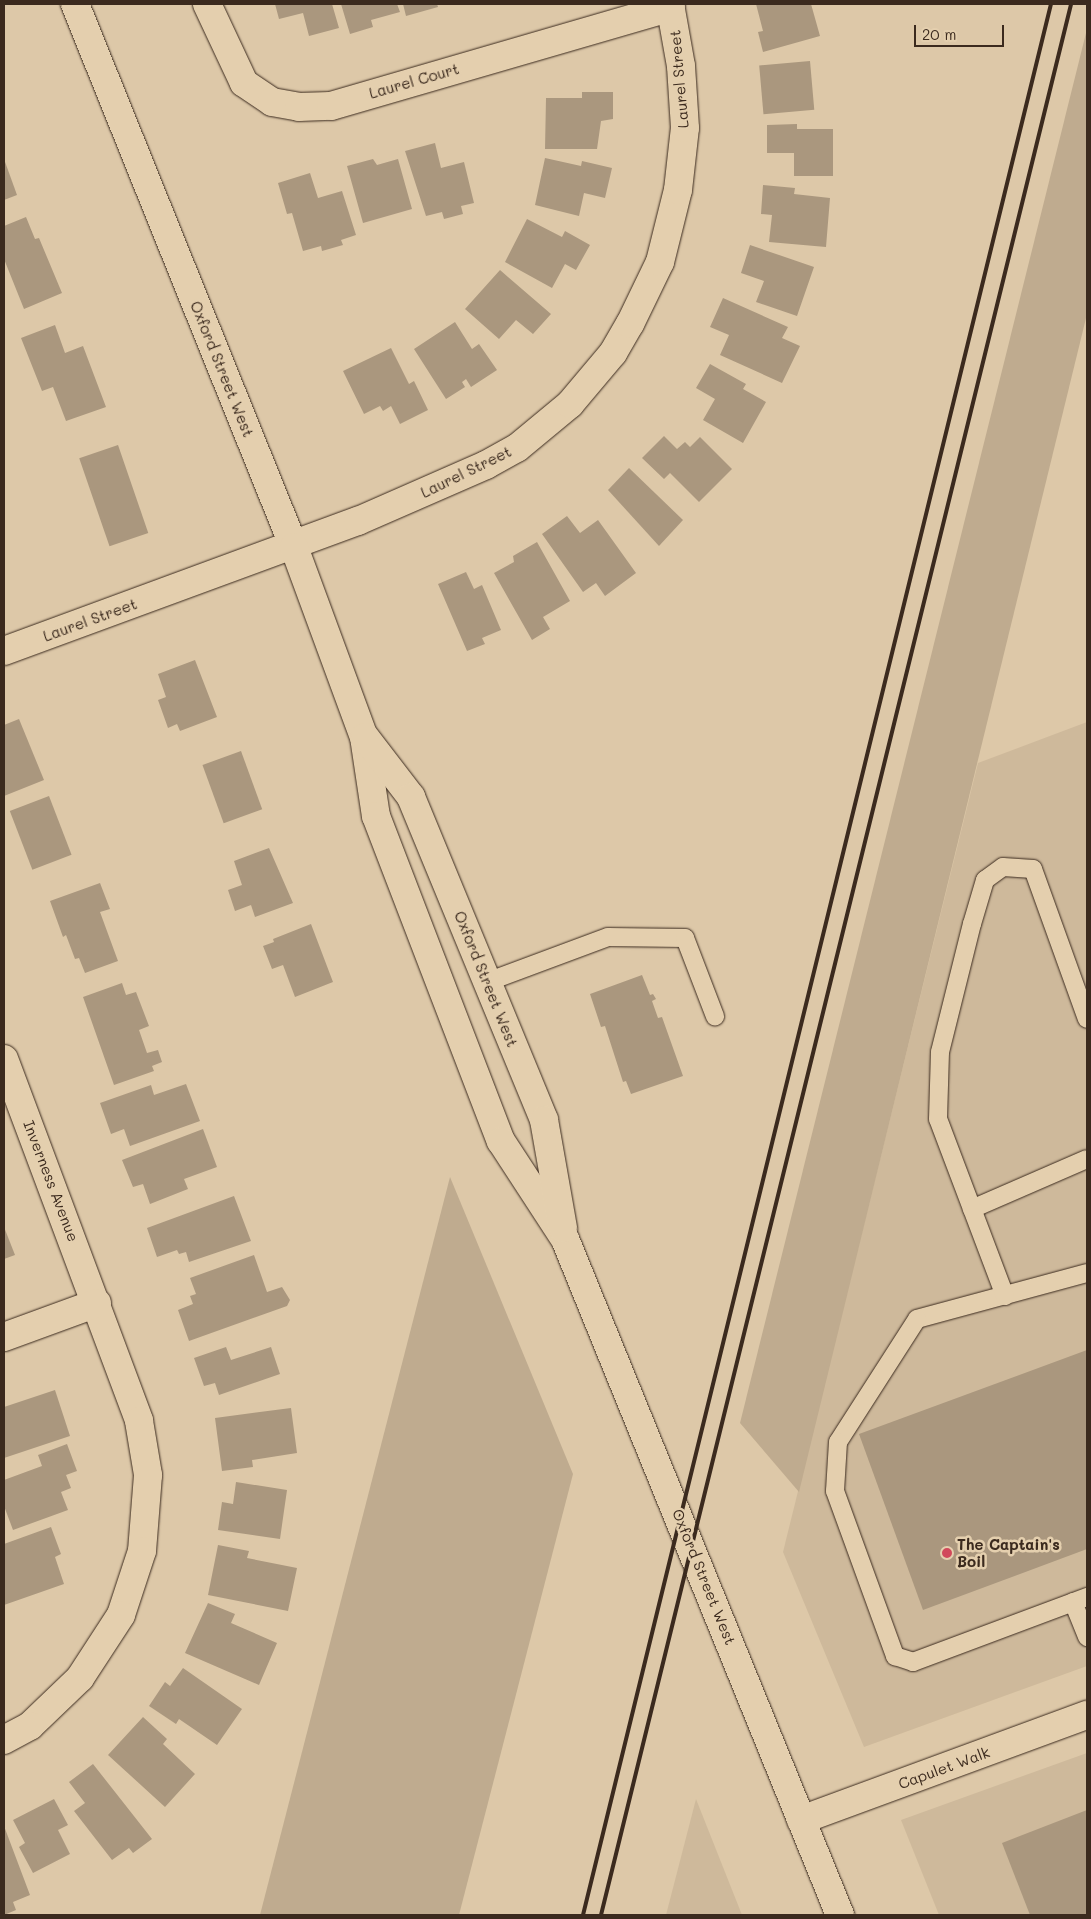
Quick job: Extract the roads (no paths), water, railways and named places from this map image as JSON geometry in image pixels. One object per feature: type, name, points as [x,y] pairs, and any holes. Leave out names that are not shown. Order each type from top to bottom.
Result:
[{"type":"street","name":"Oxford Street West","points":[[75,4],[294,547],[364,737],[376,816],[500,1141],[565,1239],[840,1915]]},
{"type":"street","name":"Laurel Court","points":[[207,4],[244,83],[272,102],[299,107],[331,106],[671,6]]},
{"type":"street","name":"Laurel Street","points":[[4,651],[294,547],[486,465],[516,448],[570,404],[613,354],[660,262],[678,190],[685,128],[681,66],[671,6]]},
{"type":"street","name":"Oxford Street West","points":[[364,737],[411,796],[544,1120],[565,1239]]},
{"type":"street","name":"Inverness Avenue","points":[[4,1059],[97,1303],[139,1421],[148,1475],[142,1551],[121,1616],[80,1678],[30,1726],[4,1740]]},
{"type":"street","points":[[4,1337],[97,1303]]},
{"type":"street","name":"Capulet Walk","points":[[801,1820],[1087,1715]]},
{"type":"lane","points":[[1005,1296],[938,1119],[940,1052],[985,880],[1003,867],[1033,869],[1087,1019]]},
{"type":"lane","points":[[488,982],[608,937],[685,938],[715,1016]]},
{"type":"lane","points":[[972,1209],[1087,1159]]},
{"type":"lane","points":[[1087,1273],[917,1320],[838,1442],[835,1491],[895,1656],[913,1662],[1080,1600],[1087,1637]]},
{"type":"railway","points":[[583,1915],[1051,4]]},
{"type":"railway","points":[[601,1915],[1071,4]]},
{"type":"place","name":"The Captain's Boil","points":[[947,1553]]}]
